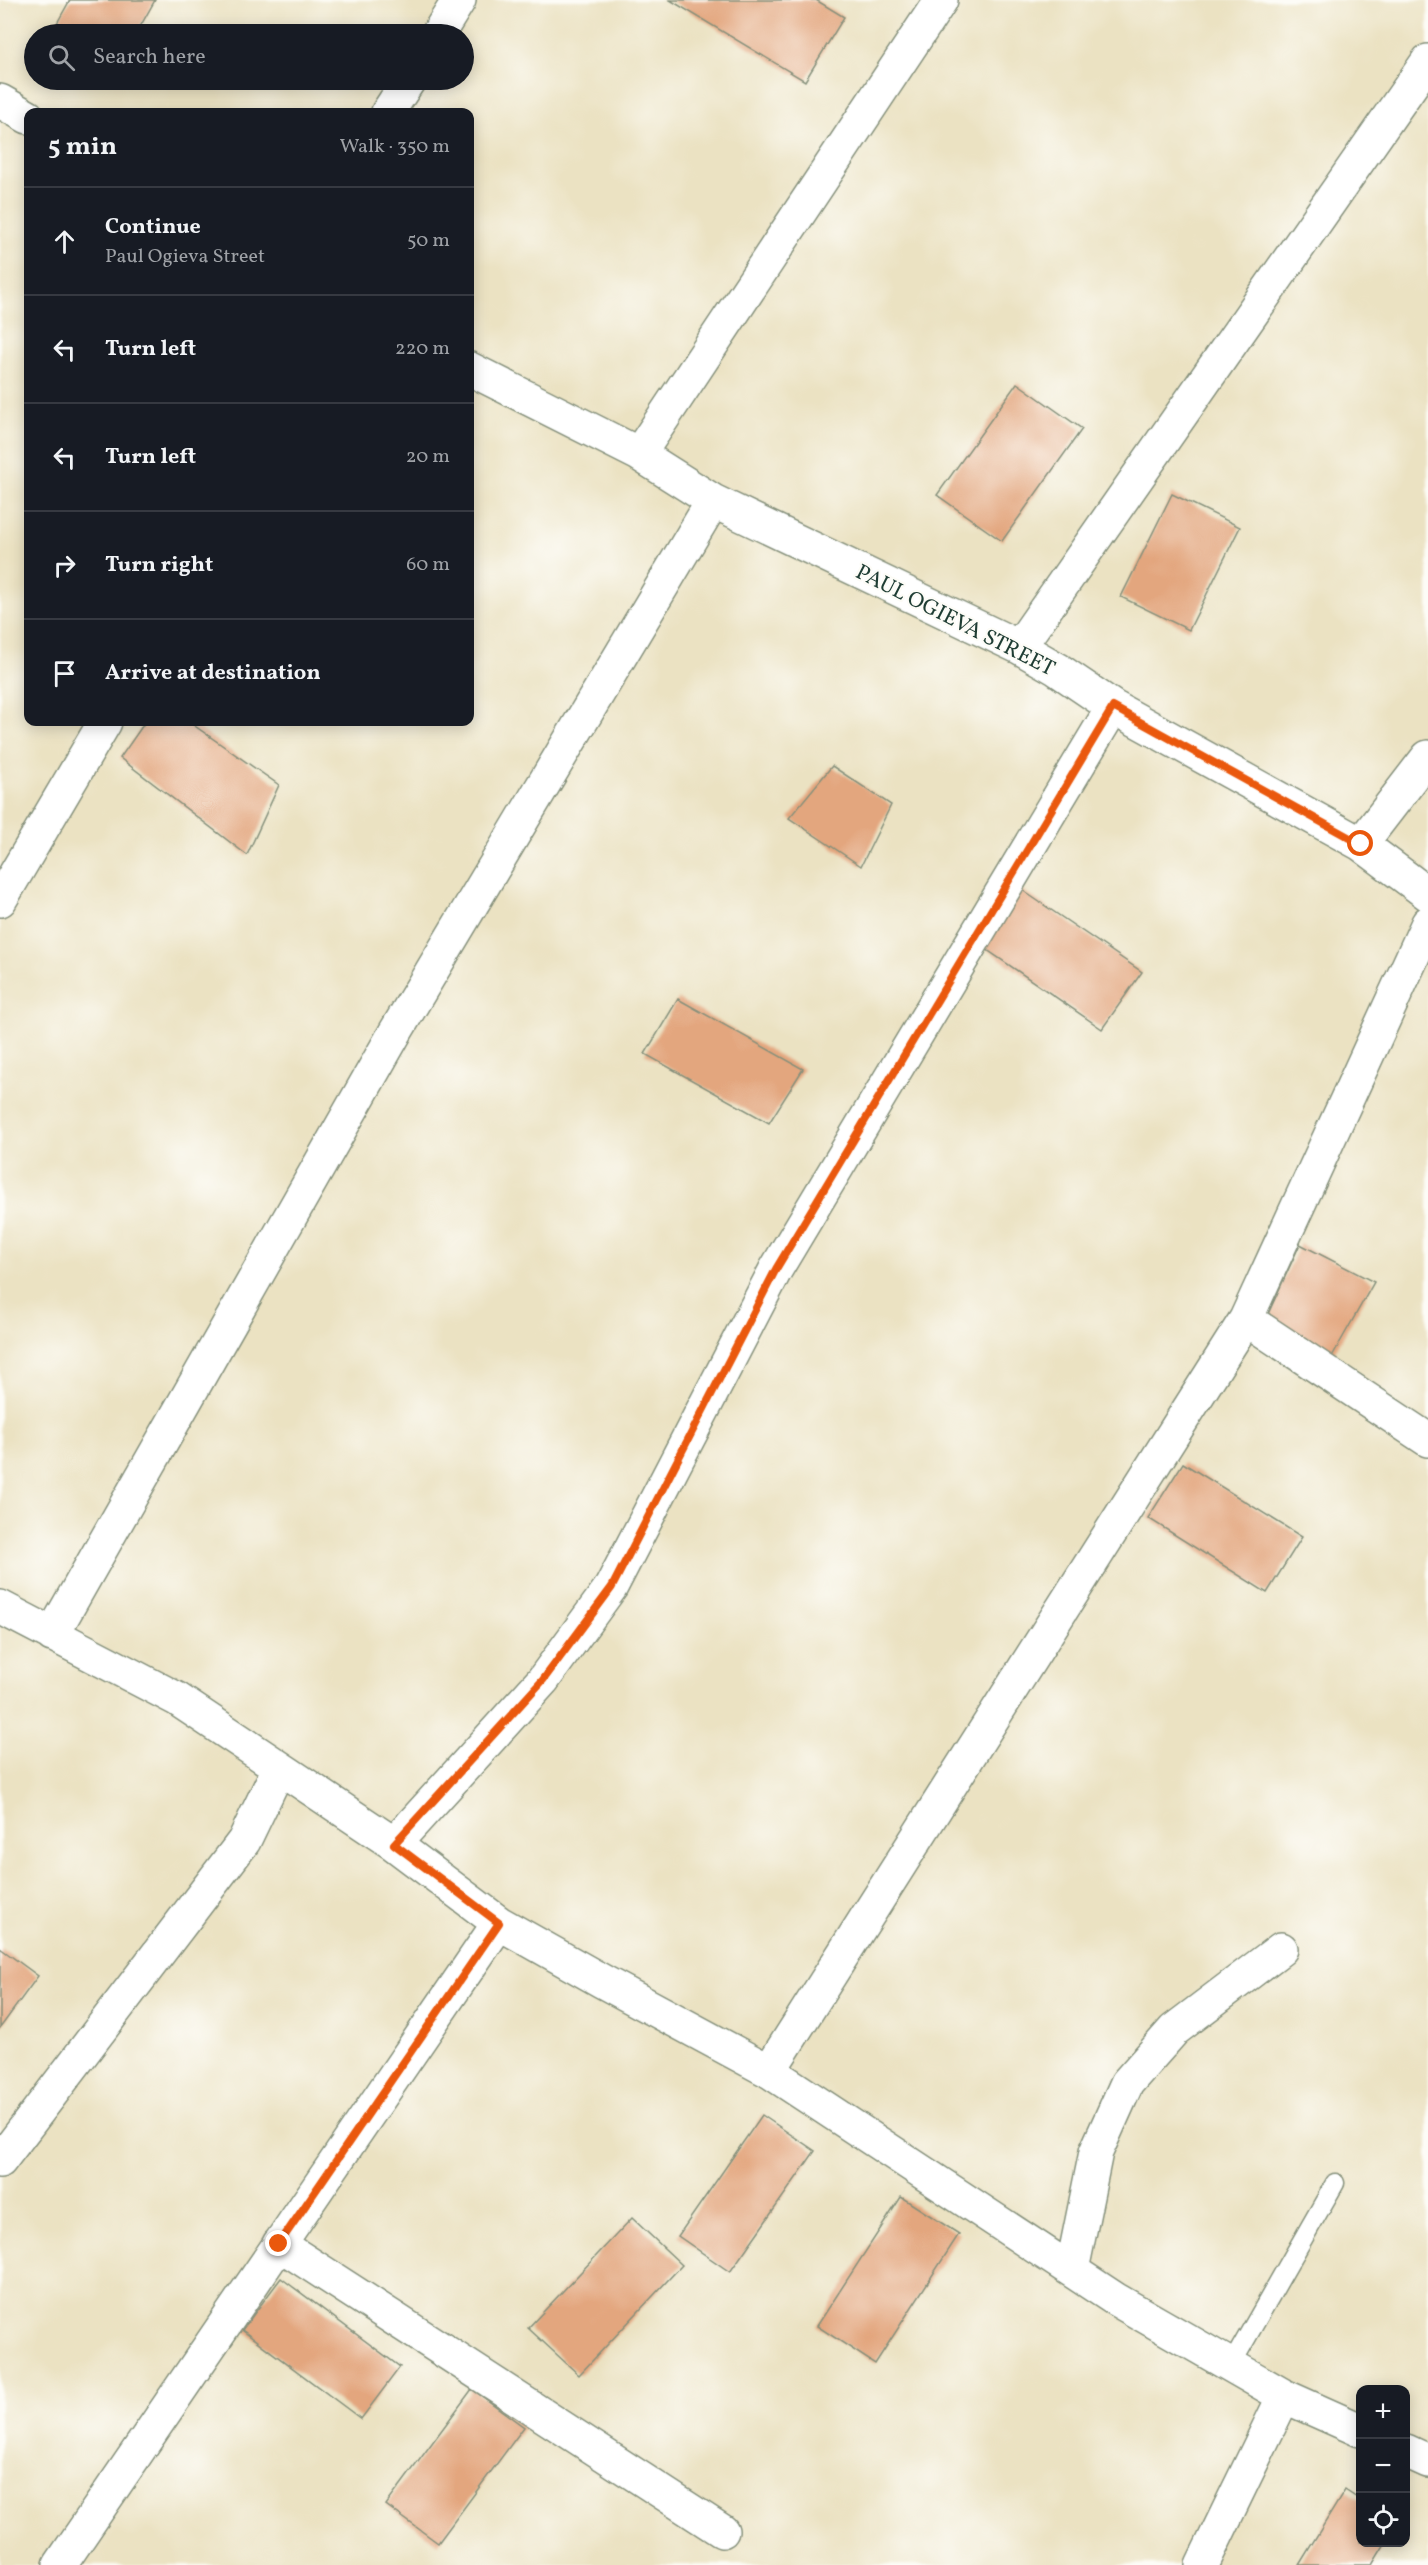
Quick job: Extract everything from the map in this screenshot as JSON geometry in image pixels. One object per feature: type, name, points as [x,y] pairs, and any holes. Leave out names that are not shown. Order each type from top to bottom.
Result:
[{"type":"street","points":[[444,24],[459,0]]},
{"type":"street","points":[[639,454],[941,0]]},
{"type":"street","points":[[1019,647],[1428,61]]},
{"type":"street","points":[[391,108],[402,90]]},
{"type":"street","points":[[0,101],[24,115]]},
{"type":"street","name":"PAUL OGIEVA STREET","points":[[474,371],[639,454],[713,501],[1019,647],[1057,669],[1113,707],[1361,844],[1428,894]]},
{"type":"street","points":[[52,1635],[396,1030],[713,501]]},
{"type":"street","points":[[394,1844],[543,1680],[612,1587],[776,1269],[1113,707]]},
{"type":"street","points":[[0,900],[103,726]]},
{"type":"street","points":[[1361,844],[1428,757]]},
{"type":"street","points":[[769,2071],[1246,1319],[1428,923]]},
{"type":"street","points":[[1246,1319],[1428,1440]]},
{"type":"street","points":[[0,1607],[177,1699],[394,1844],[499,1923],[602,1982],[769,2071],[1115,2299],[1284,2396],[1356,2428]]},
{"type":"street","points":[[0,2161],[244,1841],[279,1768]]},
{"type":"street","points":[[60,2565],[499,1923]]},
{"type":"street","points":[[1072,2270],[1096,2152],[1127,2083],[1174,2030],[1281,1948]]},
{"type":"street","points":[[279,2244],[722,2531]]},
{"type":"street","points":[[1202,2565],[1284,2396]]},
{"type":"street","points":[[1410,2453],[1428,2461]]},
{"type":"lane","points":[[1231,2365],[1335,2183]]},
{"type":"building","points":[[70,0],[155,0],[142,24],[57,24]]},
{"type":"building","points":[[670,0],[816,0],[844,17],[805,81]]},
{"type":"building","points":[[1017,383],[1082,429],[1002,541],[937,495]]},
{"type":"building","points":[[1172,494],[1240,527],[1189,630],[1121,597]]},
{"type":"building","points":[[142,726],[195,726],[279,785],[247,855],[120,758]]},
{"type":"building","points":[[832,766],[891,805],[861,866],[789,818]]},
{"type":"building","points":[[1019,888],[1142,972],[1102,1029],[980,945]]},
{"type":"building","points":[[678,999],[803,1069],[769,1123],[645,1054]]},
{"type":"building","points":[[1300,1244],[1374,1282],[1330,1360],[1268,1314]]},
{"type":"building","points":[[1183,1463],[1302,1537],[1267,1593],[1148,1518]]},
{"type":"building","points":[[0,1948],[38,1976],[0,2028]]},
{"type":"building","points":[[762,2115],[815,2151],[730,2272],[678,2236]]},
{"type":"building","points":[[901,2197],[959,2234],[875,2364],[817,2326]]},
{"type":"building","points":[[632,2218],[682,2265],[579,2375],[528,2328]]},
{"type":"building","points":[[281,2278],[400,2367],[361,2419],[242,2330]]},
{"type":"building","points":[[472,2389],[524,2427],[438,2543],[386,2505]]},
{"type":"building","points":[[1345,2490],[1356,2497],[1356,2547],[1383,2547],[1372,2565],[1299,2565]]},
{"type":"route","points":[[279,2244],[499,1923],[394,1844],[543,1680],[612,1587],[776,1269],[1113,707],[1361,844]]}]
